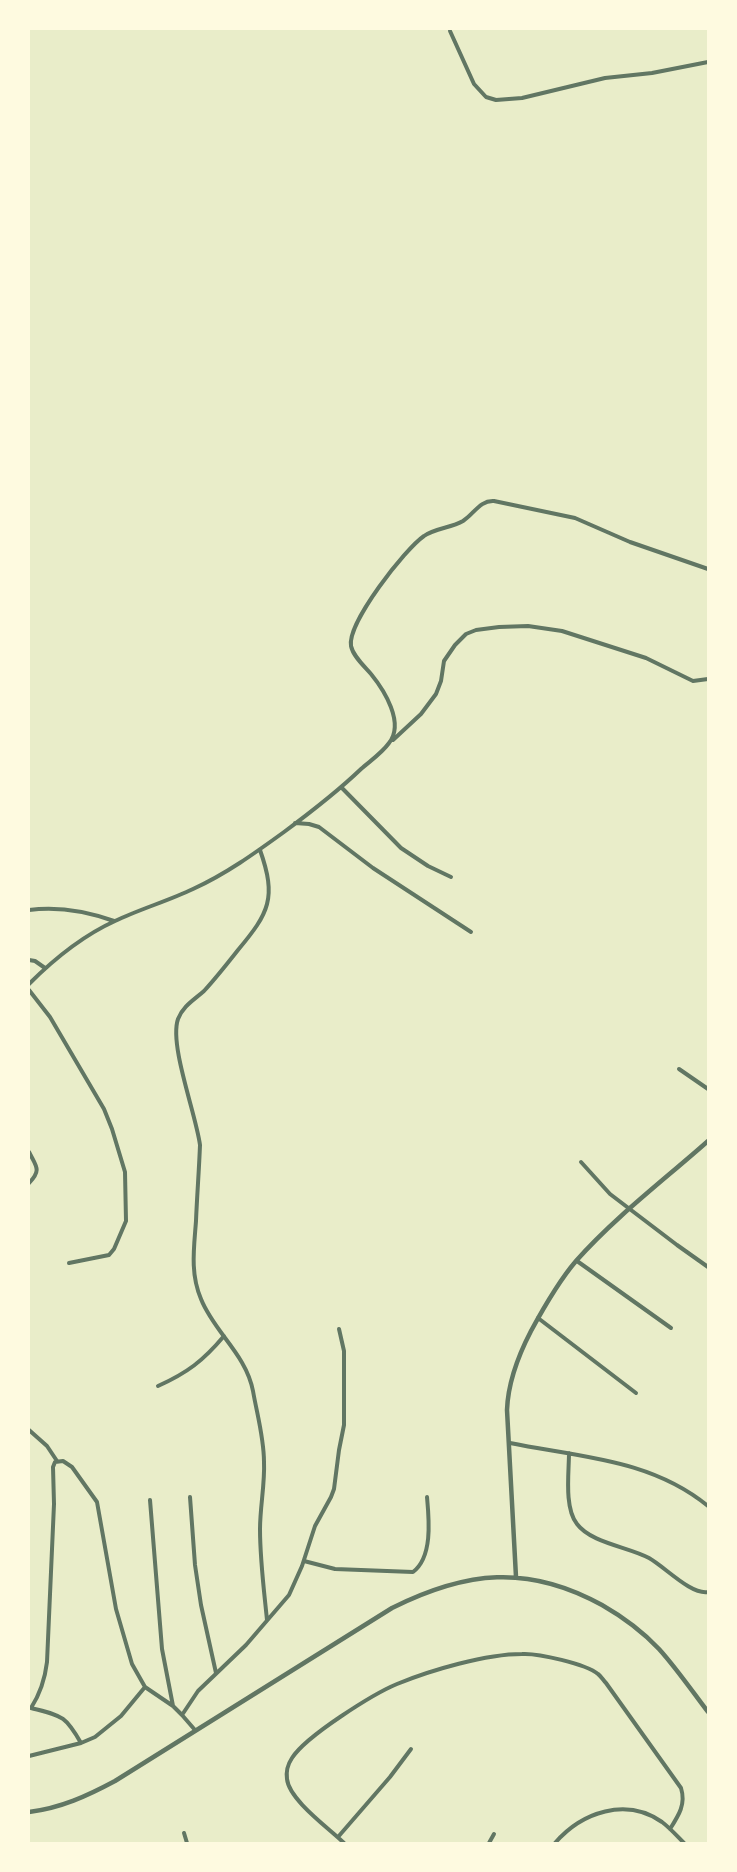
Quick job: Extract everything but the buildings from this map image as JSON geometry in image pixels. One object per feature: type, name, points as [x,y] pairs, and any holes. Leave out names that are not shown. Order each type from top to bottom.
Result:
[{"type":"street","points":[[450,31],[474,84],[486,97],[496,100],[522,98],[605,78],[652,73],[708,62]]},
{"type":"street","points":[[391,742],[394,726],[390,706],[377,682],[354,653],[351,639],[359,620],[381,584],[410,548],[425,535],[463,521],[484,503],[494,501],[575,518],[630,542],[708,569]]},
{"type":"street","points":[[29,984],[45,968],[87,936],[114,921],[193,890],[260,850],[342,788],[420,714],[436,694],[441,681],[444,661],[454,645],[466,634],[476,630],[499,627],[528,626],[562,631],[646,658],[693,681],[708,679]]},
{"type":"street","points":[[342,788],[401,848],[428,866],[451,877]]},
{"type":"street","points":[[295,823],[319,827],[373,868],[471,932]]},
{"type":"street","points":[[260,850],[267,871],[269,888],[269,900],[262,919],[208,987],[186,1006],[179,1018],[177,1042],[200,1145],[193,1276],[206,1310],[235,1351],[247,1374],[262,1434],[264,1461],[260,1531],[262,1576],[267,1620]]},
{"type":"street","points":[[29,910],[44,908],[67,909],[87,912],[114,921]]},
{"type":"street","points":[[29,960],[35,961],[45,968]]},
{"type":"street","points":[[29,990],[50,1017],[104,1109],[126,1180],[124,1197],[126,1221],[114,1249],[109,1255],[69,1264]]},
{"type":"street","points":[[679,1069],[708,1089]]},
{"type":"street","points":[[516,1577],[507,1397],[522,1348],[556,1288],[576,1261],[708,1141]]},
{"type":"street","points":[[29,1152],[37,1170],[37,1173],[29,1183]]},
{"type":"street","points":[[581,1162],[610,1194],[708,1267]]},
{"type":"street","points":[[576,1261],[671,1328]]},
{"type":"street","points":[[538,1318],[636,1393]]},
{"type":"street","points":[[182,1715],[198,1691],[246,1645],[289,1595],[304,1561],[315,1526],[334,1489],[344,1425],[344,1351],[339,1329]]},
{"type":"street","points":[[158,1386],[185,1373],[198,1364],[224,1336]]},
{"type":"street","points":[[29,1430],[47,1446],[58,1461]]},
{"type":"street","points":[[510,1443],[606,1459],[643,1469],[673,1482],[708,1506]]},
{"type":"street","points":[[569,1452],[570,1501],[573,1518],[580,1528],[591,1536],[649,1558],[694,1590],[708,1592]]},
{"type":"street","points":[[81,1743],[72,1726],[63,1718],[30,1708],[37,1698],[45,1677],[47,1662],[54,1510],[53,1467],[58,1461],[63,1460],[72,1467],[97,1502],[116,1609],[132,1664],[145,1688],[173,1706],[194,1730]]},
{"type":"street","points":[[190,1497],[201,1605],[216,1673]]},
{"type":"street","points":[[304,1561],[335,1569],[413,1572],[427,1545],[429,1523],[427,1497]]},
{"type":"street","points":[[150,1500],[162,1649],[173,1706]]},
{"type":"street","points":[[29,1812],[62,1806],[115,1781],[194,1730],[392,1608],[415,1596],[450,1585],[494,1576],[532,1578],[564,1587],[592,1600],[631,1624],[659,1649],[708,1712]]},
{"type":"street","points":[[344,1843],[298,1800],[288,1786],[288,1766],[292,1757],[305,1743],[325,1728],[397,1684],[459,1664],[522,1654],[537,1654],[587,1668],[598,1674],[606,1683],[681,1788],[683,1800],[681,1809],[670,1829]]},
{"type":"street","points":[[29,1756],[81,1743],[104,1731],[121,1716],[145,1688]]},
{"type":"street","points":[[338,1837],[411,1750]]},
{"type":"street","points":[[555,1843],[564,1833],[579,1822],[609,1810],[622,1809],[641,1812],[660,1821],[684,1843]]},
{"type":"street","points":[[184,1833],[187,1843]]},
{"type":"street","points":[[489,1843],[494,1834]]}]
